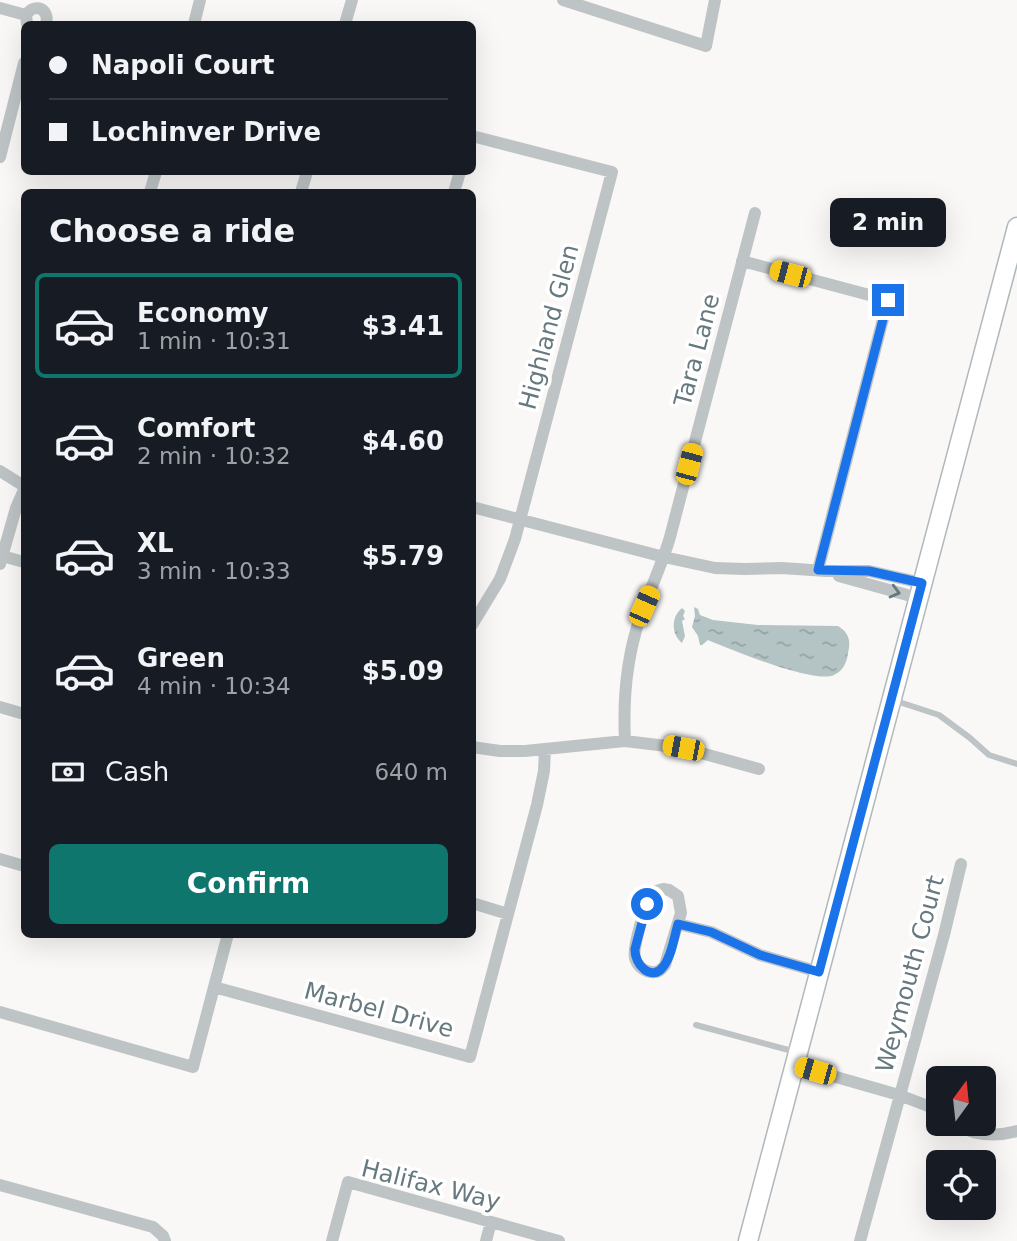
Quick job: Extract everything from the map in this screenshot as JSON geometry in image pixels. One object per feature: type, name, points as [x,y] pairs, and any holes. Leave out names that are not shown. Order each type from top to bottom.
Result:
[{"type":"main road","points":[[748,1241],[1017,229]]},
{"type":"street","points":[[195,21],[200,0]]},
{"type":"street","points":[[346,21],[352,0]]},
{"type":"street","points":[[563,0],[705,46],[715,0]]},
{"type":"street","points":[[0,8],[26,20],[31,9],[41,4],[49,21]]},
{"type":"street","points":[[0,157],[21,75]]},
{"type":"street","name":"Highland Glen","points":[[476,137],[612,172],[515,539],[500,579],[476,618]]},
{"type":"street","name":"Tara Lane","points":[[625,741],[626,692],[635,632],[664,557],[755,213]]},
{"type":"street","points":[[742,261],[888,300],[822,571]]},
{"type":"street","points":[[0,471],[21,486]]},
{"type":"street","points":[[21,496],[1,560],[21,562]]},
{"type":"street","points":[[476,508],[715,568],[822,571],[867,585],[920,590]]},
{"type":"street","points":[[0,707],[21,713]]},
{"type":"street","points":[[476,747],[513,751],[625,741],[683,748],[759,769]]},
{"type":"street","name":"Marbel Drive","points":[[214,987],[470,1057],[542,783],[545,749]]},
{"type":"street","points":[[0,859],[21,865]]},
{"type":"street","name":"Weymouth Court","points":[[860,1241],[961,864]]},
{"type":"street","points":[[663,889],[678,896],[681,913],[678,924],[662,969],[650,972],[640,967],[634,957],[635,949],[647,904],[653,892],[663,889]]},
{"type":"street","points":[[476,904],[509,914]]},
{"type":"street","points":[[678,924],[711,932],[760,955],[819,972]]},
{"type":"street","points":[[0,1012],[193,1067],[227,938]]},
{"type":"street","points":[[796,1059],[926,1105]]},
{"type":"street","points":[[996,1135],[1017,1131]]},
{"type":"street","name":"Halifax Way","points":[[332,1241],[348,1182],[559,1241]]},
{"type":"street","points":[[0,1185],[142,1223],[153,1227],[164,1238]]},
{"type":"street","points":[[486,1241],[491,1222]]},
{"type":"lane","points":[[891,699],[939,715],[989,755],[1017,764]]},
{"type":"lane","points":[[696,1025],[796,1059]]},
{"type":"water","points":[[694,607],[700,615],[713,620],[758,625],[838,626],[848,637],[847,660],[842,669],[834,675],[809,675],[773,665],[708,640],[700,645],[692,627]]},
{"type":"water","points":[[682,608],[685,611],[685,619],[682,621],[685,636],[682,643],[674,626],[676,616]]},
{"type":"route","points":[[647,904],[634,957],[640,967],[650,972],[657,972],[665,965],[678,924],[711,932],[760,955],[819,972],[922,583],[869,571],[818,570],[888,300]]}]
